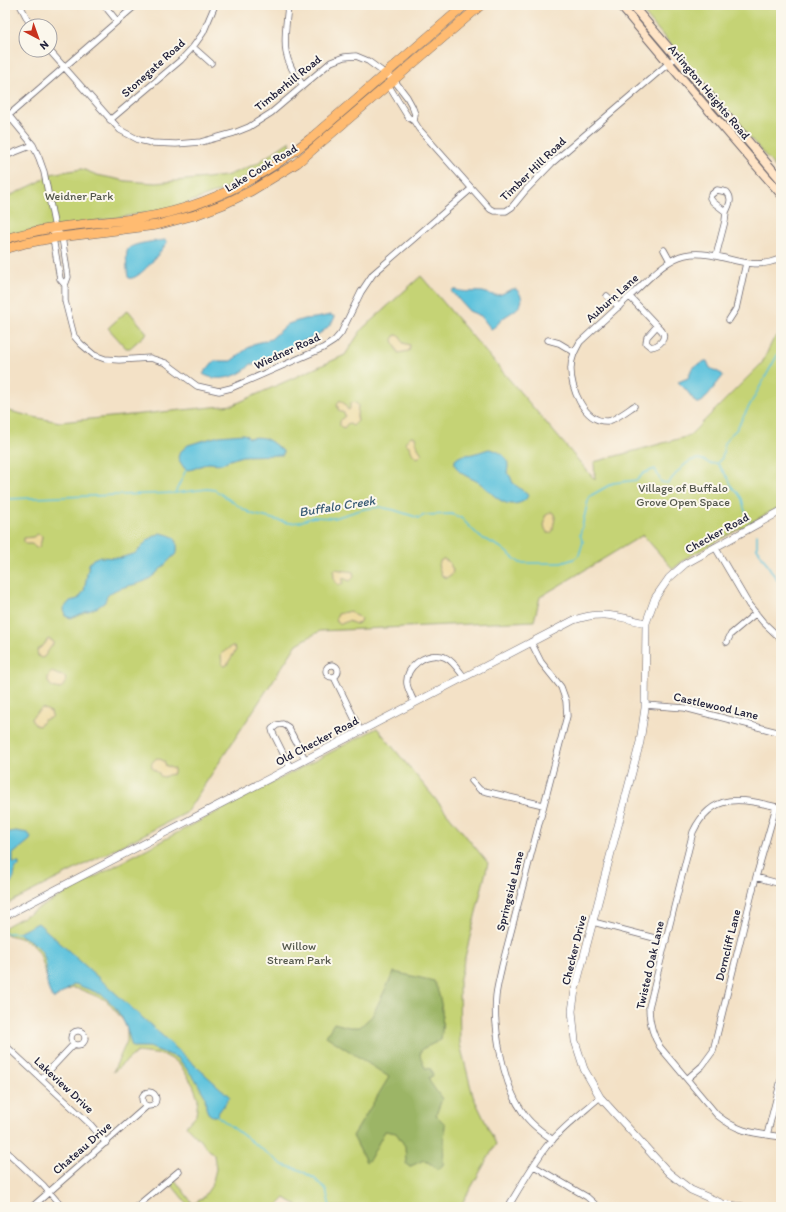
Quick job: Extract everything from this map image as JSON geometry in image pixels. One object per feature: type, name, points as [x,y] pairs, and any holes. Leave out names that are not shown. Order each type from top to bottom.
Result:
[{"type":"main road","name":"Lake Cook Road","points":[[5,239],[55,228],[142,217],[176,210],[204,201],[237,187],[265,172],[290,155],[466,5]]},
{"type":"main road","name":"Lake Cook Road","points":[[5,249],[57,238],[157,225],[195,215],[232,201],[297,163],[481,5]]},
{"type":"main road","name":"Arlington Heights Road","points":[[620,5],[781,194]]},
{"type":"main road","name":"Arlington Heights Road","points":[[632,5],[781,180]]},
{"type":"street","points":[[20,5],[26,18]]},
{"type":"street","points":[[104,5],[117,21]]},
{"type":"street","points":[[55,228],[60,279],[64,285],[68,277],[57,238],[44,172],[33,145],[7,113],[136,5]]},
{"type":"street","name":"Stonegate Road","points":[[110,120],[181,60],[193,48],[203,33],[215,5]]},
{"type":"street","points":[[288,5],[285,48],[286,55],[297,78],[303,85]]},
{"type":"street","points":[[193,48],[211,62]]},
{"type":"street","name":"Timberhill Road","points":[[56,58],[120,130],[139,140],[152,143],[176,144],[201,142],[234,133],[249,127],[271,113],[331,62],[344,57],[356,56],[368,61],[385,75]]},
{"type":"street","name":"Timber Hill Road","points":[[391,82],[408,117],[414,121],[471,189],[490,209],[494,211],[506,211],[512,207],[552,163],[676,57]]},
{"type":"street","name":"Timber Hill Road","points":[[385,75],[407,97],[415,114],[414,121]]},
{"type":"street","points":[[5,156],[33,145]]},
{"type":"street","name":"Wiedner Road","points":[[64,285],[65,301],[74,336],[94,355],[106,359],[119,360],[150,358],[166,364],[197,386],[208,390],[219,391],[231,388],[323,348],[334,341],[341,333],[361,292],[373,274],[471,189]]},
{"type":"street","points":[[716,256],[726,212]]},
{"type":"street","points":[[664,250],[670,261]]},
{"type":"street","name":"Auburn Lane","points":[[634,406],[609,421],[602,421],[591,415],[582,406],[574,392],[570,366],[574,352],[580,342],[670,261],[685,255],[694,254],[716,256],[746,263],[763,264],[781,260]]},
{"type":"street","points":[[729,320],[736,309],[746,263]]},
{"type":"street","points":[[607,296],[619,307]]},
{"type":"street","points":[[630,296],[657,326]]},
{"type":"street","points":[[548,340],[559,343],[574,352]]},
{"type":"street","name":"Checker Road","points":[[646,623],[655,598],[669,578],[685,564],[781,511]]},
{"type":"street","points":[[714,547],[741,593],[756,613],[781,639]]},
{"type":"street","points":[[727,642],[731,634],[756,613]]},
{"type":"street","name":"Old Checker Road","points":[[5,916],[574,620],[586,616],[606,614],[646,623]]},
{"type":"street","name":"Checker Drive","points":[[646,623],[645,705],[640,742],[575,990],[572,1011],[576,1041],[584,1069],[600,1097],[669,1173],[691,1190],[723,1204],[744,1207]]},
{"type":"street","name":"Springside Lane","points":[[531,642],[542,662],[560,687],[566,701],[566,720],[502,966],[496,996],[496,1021],[498,1043],[504,1069],[515,1101],[530,1121],[553,1140]]},
{"type":"street","points":[[414,702],[407,684],[408,675],[418,661],[424,657],[441,656],[448,659],[464,677]]},
{"type":"street","points":[[334,678],[360,730]]},
{"type":"street","name":"Castlewood Lane","points":[[645,705],[685,708],[781,733]]},
{"type":"street","points":[[290,767],[273,733],[272,729],[278,724],[284,724],[288,727],[305,759]]},
{"type":"street","points":[[472,781],[480,790],[543,805]]},
{"type":"street","name":"Twisted Oak Lane","points":[[778,808],[749,800],[737,800],[715,806],[705,813],[699,821],[694,832],[649,1007],[649,1021],[654,1036],[660,1047],[718,1115],[727,1123],[740,1130],[781,1137]]},
{"type":"street","name":"Dorncliff Lane","points":[[687,1079],[702,1066],[712,1052],[756,877],[778,808]]},
{"type":"street","points":[[756,877],[781,884]]},
{"type":"street","points":[[593,922],[666,941]]},
{"type":"street","points":[[42,1078],[74,1044]]},
{"type":"street","name":"Lakeview Drive","points":[[5,1045],[91,1125],[106,1143]]},
{"type":"street","points":[[767,1135],[781,1080]]},
{"type":"street","points":[[508,1207],[547,1147],[572,1121],[600,1097]]},
{"type":"street","name":"Chateau Drive","points":[[32,1207],[147,1106]]},
{"type":"street","points":[[5,1150],[49,1192],[62,1207]]},
{"type":"street","points":[[534,1166],[587,1197],[598,1207]]},
{"type":"street","points":[[136,1207],[179,1171]]},
{"type":"green space","points":[[638,5],[781,5],[781,174],[648,18]]},
{"type":"green space","name":"Weidner Park","points":[[290,141],[291,151],[276,161],[220,191],[170,209],[5,236],[5,198],[39,182],[50,174],[82,169],[97,175],[126,181],[156,183],[226,176],[256,164]]},
{"type":"green space","name":"Village of Buffalo Grove Open Space","points":[[421,276],[595,480],[594,462],[689,436],[762,363],[773,340],[781,332],[781,506],[688,557],[673,569],[643,535],[540,597],[534,621],[320,631],[297,644],[186,813],[5,905],[5,410],[60,422],[233,405],[345,355],[362,329]]},
{"type":"green space","points":[[128,310],[147,333],[130,348],[126,348],[108,328]]},
{"type":"green space","name":"Willow Stream Park","points":[[377,728],[488,863],[459,982],[460,1044],[473,1096],[496,1144],[460,1207],[300,1207],[285,1198],[276,1207],[186,1207],[188,1205],[170,1183],[175,1180],[193,1204],[203,1198],[212,1185],[216,1169],[214,1155],[186,1126],[196,1115],[198,1098],[193,1085],[179,1063],[164,1055],[137,1052],[113,1072],[127,1041],[127,1025],[106,1000],[79,989],[73,988],[65,991],[56,998],[47,983],[44,966],[38,951],[29,942],[5,934],[5,927],[131,857]]},
{"type":"green space","points":[[394,972],[434,981],[441,1003],[441,1040],[422,1049],[420,1055],[425,1068],[431,1069],[433,1076],[429,1077],[430,1082],[442,1099],[436,1115],[445,1124],[443,1165],[438,1170],[424,1160],[408,1166],[406,1163],[405,1146],[396,1133],[385,1131],[370,1159],[366,1162],[353,1136],[389,1077],[326,1036],[334,1023],[349,1027],[360,1027],[372,1016]]},
{"type":"sand","points":[[394,336],[400,336],[403,343],[410,345],[409,351],[398,353],[393,340]]},
{"type":"sand","points":[[340,400],[344,403],[348,410],[350,409],[350,404],[354,402],[358,405],[358,421],[353,426],[348,423],[344,428],[340,426],[340,421],[345,416],[344,413],[339,411],[337,404]]},
{"type":"sand","points":[[411,436],[415,437],[418,448],[422,454],[418,458],[413,454],[405,442]]},
{"type":"sand","points":[[551,512],[555,514],[555,517],[553,530],[551,533],[548,533],[544,524],[545,516]]},
{"type":"sand","points":[[38,534],[42,536],[39,547],[36,548],[32,544],[24,543],[24,538],[33,537]]},
{"type":"sand","points":[[444,559],[449,562],[453,570],[452,574],[446,578],[442,576],[438,565],[441,560]]},
{"type":"sand","points":[[335,569],[353,572],[354,577],[350,581],[343,578],[343,583],[339,585],[334,579]]},
{"type":"sand","points":[[350,611],[361,619],[359,623],[356,624],[348,621],[341,624],[337,621],[336,617],[338,614]]},
{"type":"sand","points":[[48,639],[53,641],[53,644],[44,657],[41,658],[38,656],[37,650],[44,645]]},
{"type":"sand","points":[[234,646],[236,650],[226,666],[222,665],[221,654]]},
{"type":"sand","points":[[52,672],[64,676],[66,680],[60,689],[52,687],[48,682],[48,676]]},
{"type":"sand","points":[[42,708],[51,712],[52,716],[44,720],[39,726],[35,725],[31,718]]},
{"type":"sand","points":[[157,758],[164,761],[166,766],[174,769],[174,773],[164,777],[160,776],[159,773],[152,768],[152,762]]},
{"type":"water","points":[[165,240],[167,242],[166,244],[144,271],[133,278],[129,278],[126,262],[128,249],[135,245]]},
{"type":"water","points":[[454,289],[496,295],[511,289],[516,289],[522,299],[521,303],[515,310],[491,329],[481,316],[469,311],[451,291]]},
{"type":"water","points":[[331,315],[335,317],[333,321],[321,333],[257,364],[251,364],[247,369],[235,375],[215,378],[203,374],[214,361],[231,361],[253,344],[271,339],[288,324],[304,319]]},
{"type":"water","points":[[707,361],[710,368],[723,376],[703,401],[696,403],[678,382],[688,378],[692,368]]},
{"type":"water","points":[[243,434],[249,438],[260,437],[268,440],[283,451],[283,455],[242,456],[222,464],[208,463],[188,470],[184,468],[179,460],[178,457],[180,452],[188,445],[219,436]]},
{"type":"water","points":[[489,449],[499,452],[507,460],[507,473],[513,483],[528,495],[523,501],[513,504],[503,502],[481,484],[464,475],[457,469],[455,460],[458,458]]},
{"type":"water","points":[[160,533],[174,538],[177,544],[177,553],[155,574],[147,580],[116,590],[111,593],[105,602],[98,607],[71,618],[65,616],[64,608],[70,601],[78,599],[84,591],[89,564],[93,559],[98,557],[120,558],[136,553],[148,540]]},
{"type":"water","points":[[16,831],[28,833],[31,837],[30,840],[13,854],[13,863],[19,863],[19,867],[15,868],[13,879],[8,886],[5,887],[5,833]]},
{"type":"water","points":[[38,923],[230,1097],[216,1116],[212,1116],[208,1113],[205,1096],[197,1082],[178,1058],[149,1047],[132,1047],[122,1018],[114,1006],[103,995],[75,984],[54,999],[48,988],[46,963],[42,952],[34,944],[18,933]]},
{"type":"waterway","name":"Buffalo Creek","points":[[5,499],[175,493],[207,489],[215,490],[252,514],[289,523],[300,522],[313,517],[334,518],[364,509],[380,507],[419,518],[424,515],[452,514],[461,518],[480,537],[500,547],[520,563],[561,563],[574,559],[579,555],[583,542],[580,535],[590,496],[613,483],[637,480],[644,473],[655,469],[661,482],[668,483],[686,463],[692,460],[703,460],[710,464],[717,463],[722,458],[724,445],[727,439],[736,430],[778,354],[781,353]]},
{"type":"waterway","points":[[717,463],[728,478],[732,487],[742,499],[749,520]]},
{"type":"waterway","points":[[175,493],[186,470]]},
{"type":"waterway","points":[[757,534],[757,548],[781,584]]},
{"type":"waterway","points":[[5,933],[19,933]]},
{"type":"waterway","points":[[216,1115],[283,1165],[300,1170],[315,1179],[326,1190],[330,1207]]}]
